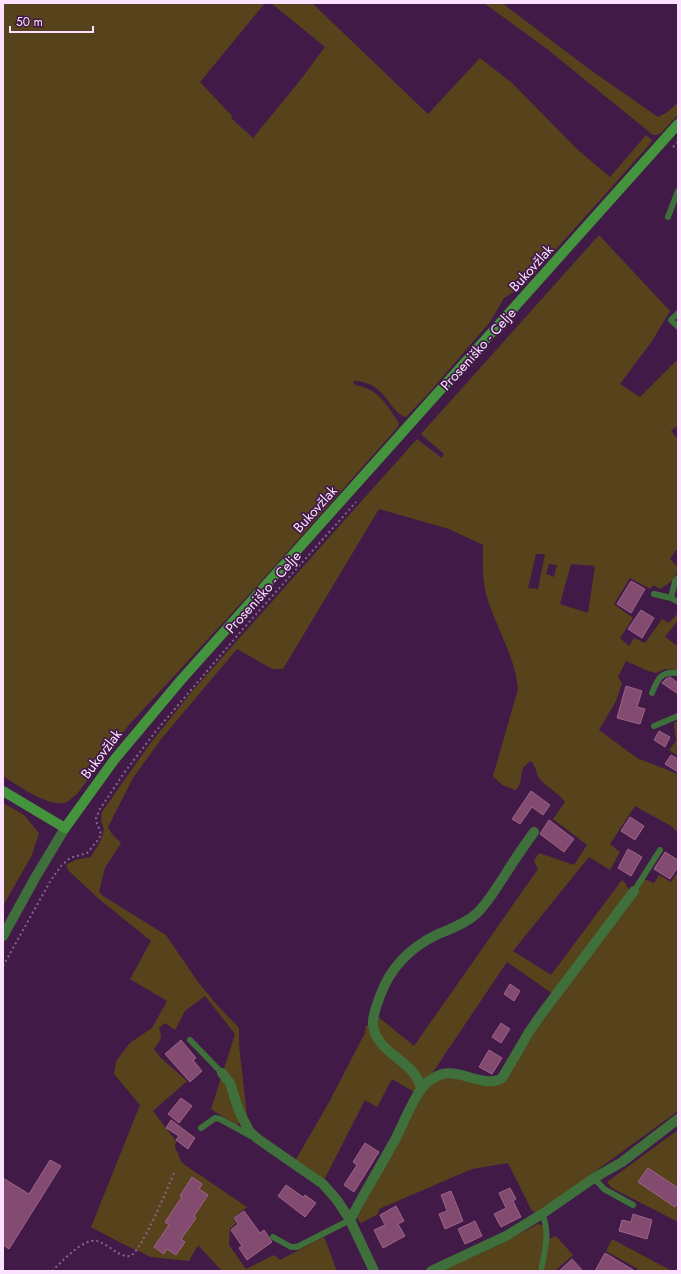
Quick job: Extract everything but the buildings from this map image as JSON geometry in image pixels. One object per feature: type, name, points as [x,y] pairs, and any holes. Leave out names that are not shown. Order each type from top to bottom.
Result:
[{"type":"main road","name":"Bukovžlak","points":[[64,828],[114,760],[181,680],[678,124]]},
{"type":"main road","points":[[3,791],[64,828]]},
{"type":"street","name":"Bukovžlak","points":[[3,936],[34,878],[64,828]]},
{"type":"street","points":[[421,1088],[420,1081],[416,1074],[382,1046],[374,1031],[374,1011],[381,992],[390,974],[410,951],[423,942],[462,924],[476,914],[491,896],[534,832]]},
{"type":"street","points":[[350,1220],[395,1139],[421,1088],[434,1077],[444,1074],[452,1074],[482,1080],[497,1081],[502,1078],[507,1072],[529,1032],[634,891]]},
{"type":"street","points":[[222,1073],[230,1083],[239,1111],[250,1132],[258,1140],[323,1184],[337,1200],[350,1220],[374,1271]]},
{"type":"street","points":[[431,1271],[506,1236],[542,1214],[594,1178],[622,1162],[678,1119]]},
{"type":"lane","points":[[668,217],[678,191]]},
{"type":"lane","points":[[678,313],[671,320],[678,327]]},
{"type":"lane","points":[[671,598],[675,581],[678,578]]},
{"type":"lane","points":[[654,594],[671,598],[678,602]]},
{"type":"lane","points":[[652,693],[657,680],[661,676],[669,672],[678,673]]},
{"type":"lane","points":[[654,726],[678,716]]},
{"type":"lane","points":[[634,891],[660,850]]},
{"type":"lane","points":[[190,1040],[222,1073]]},
{"type":"lane","points":[[201,1128],[215,1118],[220,1119],[258,1140]]},
{"type":"lane","points":[[594,1178],[604,1189],[633,1205]]},
{"type":"lane","points":[[541,1271],[547,1234],[546,1223],[542,1214]]},
{"type":"lane","points":[[273,1237],[291,1247],[297,1247],[350,1220]]},
{"type":"path","points":[[669,152],[678,142]]},
{"type":"path","name":"Proseniško - Celje","points":[[3,966],[51,880],[61,866],[70,858],[87,853],[98,840],[101,835],[96,824],[96,818],[100,809],[124,773],[156,731],[233,641],[361,496]]},
{"type":"path","points":[[52,1271],[76,1249],[87,1242],[97,1241],[121,1255],[129,1256],[134,1253],[142,1243],[174,1173]]},
{"type":"shaded area","points":[[3,3],[265,3],[200,82],[232,116],[231,118],[253,138],[325,47],[271,3],[312,3],[428,114],[480,58],[512,83],[579,151],[610,177],[646,135],[652,140],[525,284],[504,298],[490,322],[428,394],[406,417],[400,415],[386,398],[373,386],[364,382],[353,381],[355,385],[370,390],[381,398],[399,423],[398,427],[257,586],[128,726],[77,794],[67,802],[60,803],[52,802],[34,795],[3,776]]},
{"type":"shaded area","points":[[484,3],[502,3],[589,69],[658,117],[666,113],[678,103],[678,115],[661,133],[653,135],[547,49]]},
{"type":"shaded area","points":[[599,235],[670,311],[652,341],[620,384],[640,397],[678,359],[678,425],[671,431],[678,439],[678,551],[676,550],[670,559],[678,567],[678,571],[672,580],[660,589],[653,585],[650,589],[630,578],[614,604],[633,618],[620,638],[629,646],[634,638],[645,643],[662,619],[669,623],[678,613],[678,620],[665,637],[678,646],[678,670],[665,669],[656,673],[626,661],[618,677],[622,683],[616,701],[599,730],[637,758],[678,774],[678,833],[671,826],[635,806],[610,844],[620,852],[610,870],[589,857],[513,951],[551,975],[622,880],[623,881],[630,893],[553,994],[507,962],[431,1075],[423,1080],[379,1037],[376,1015],[414,1046],[538,869],[534,861],[539,853],[574,865],[587,845],[553,819],[565,802],[539,778],[531,761],[523,768],[520,784],[515,790],[502,785],[493,776],[518,689],[509,652],[486,594],[483,576],[483,545],[449,529],[379,509],[283,669],[272,669],[237,649],[162,738],[133,778],[108,827],[112,834],[121,843],[105,868],[99,891],[103,896],[166,935],[198,982],[239,1028],[239,1045],[247,1116],[252,1125],[251,1128],[224,1069],[235,1034],[205,996],[185,1011],[175,1030],[165,1023],[159,1028],[161,1034],[160,1039],[154,1049],[161,1058],[187,1081],[153,1111],[176,1141],[175,1147],[182,1163],[247,1207],[233,1218],[236,1223],[230,1229],[229,1245],[246,1269],[274,1255],[280,1260],[324,1237],[337,1271],[222,1271],[198,1245],[189,1261],[151,1257],[91,1227],[140,1105],[114,1074],[116,1061],[130,1043],[152,1028],[167,1001],[130,979],[151,941],[99,899],[69,871],[66,865],[75,860],[91,857],[104,831],[101,822],[102,812],[149,745],[194,689],[417,439],[442,458],[444,454],[421,434]],"holes":[[[536,554],[545,554],[538,589],[528,588]],[[549,564],[557,565],[554,577],[546,574]],[[571,564],[595,566],[588,613],[560,604]]]},
{"type":"shaded area","points":[[678,721],[678,756],[669,750],[676,741],[674,723]]},
{"type":"shaded area","points":[[3,803],[24,815],[39,833],[32,855],[3,906]]},
{"type":"shaded area","points":[[678,871],[678,1111],[571,1189],[536,1212],[532,1211],[508,1163],[472,1169],[379,1209],[378,1214],[361,1223],[357,1218],[428,1085],[443,1077],[498,1084],[644,879],[654,883],[659,875],[671,882]]},
{"type":"shaded area","points":[[366,1025],[371,1026],[417,1079],[416,1093],[392,1079],[377,1107],[365,1100],[324,1180],[295,1161],[328,1104],[365,1033]]},
{"type":"shaded area","points":[[221,1078],[226,1082],[240,1121],[238,1125],[211,1109]]},
{"type":"shaded area","points":[[678,1130],[678,1222],[612,1188],[607,1182]]},
{"type":"shaded area","points":[[538,1224],[544,1226],[545,1232],[538,1271],[440,1271],[478,1255]]},
{"type":"shaded area","points":[[556,1236],[573,1255],[555,1271],[544,1271],[549,1239]]},
{"type":"shaded area","points":[[612,1239],[672,1271],[637,1271],[638,1269],[606,1251]]}]
